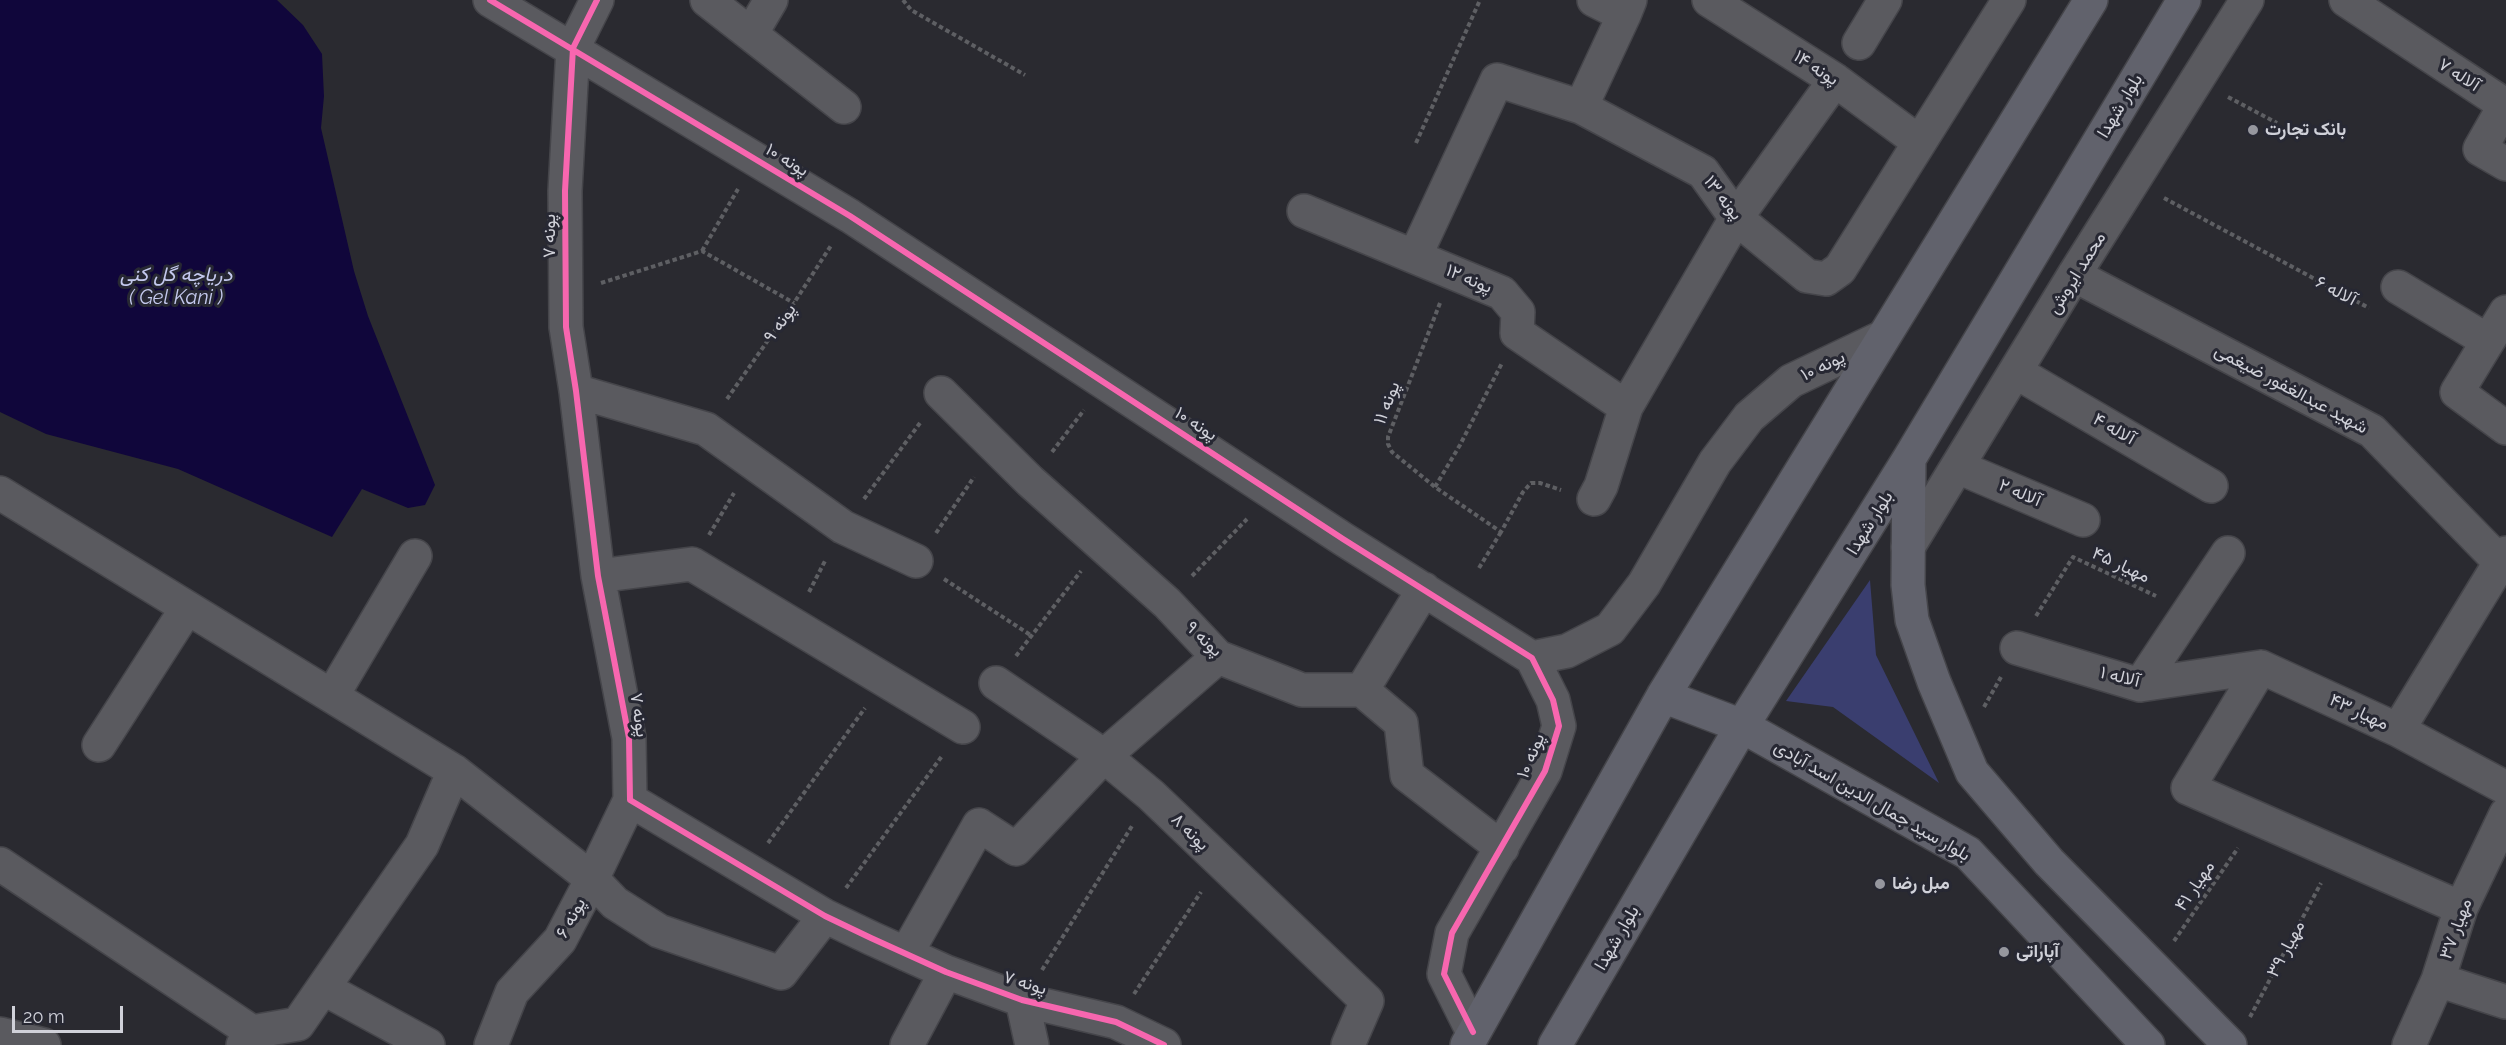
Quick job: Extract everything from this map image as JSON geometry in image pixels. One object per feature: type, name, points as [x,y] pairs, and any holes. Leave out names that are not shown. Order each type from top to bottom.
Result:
[{"type":"main road","points":[[1470,1038],[1663,696],[2091,0]]},
{"type":"main road","name":"بلوار شهدا","points":[[1555,1045],[1742,726],[1909,459],[2184,0]]},
{"type":"main road","points":[[1909,459],[1908,585],[1912,620],[1934,682],[1972,772],[2049,861],[2155,968],[2238,1035]]},
{"type":"main road","name":"بلوار سید جمال الدین اسد آبادی","points":[[1663,696],[1742,726],[1968,853],[2148,1045]]},
{"type":"street","name":"پونه ۱۰","points":[[490,0],[850,216],[1272,492],[1532,658],[1552,700],[1559,726],[1545,771],[1452,933],[1444,974],[1470,1038]]},
{"type":"street","points":[[573,48],[597,0]]},
{"type":"street","points":[[707,0],[844,107]]},
{"type":"street","points":[[751,34],[771,0]]},
{"type":"street","points":[[1581,107],[1627,8],[1594,0]]},
{"type":"street","name":"پونه ۱۴","points":[[1709,0],[1835,80],[1919,142]]},
{"type":"street","points":[[1859,44],[1885,0]]},
{"type":"street","points":[[1919,142],[2009,0]]},
{"type":"street","name":"محمد ایروش","points":[[1908,547],[2074,275],[2247,0]]},
{"type":"street","name":"آلاله ۷","points":[[2346,0],[2505,105],[2480,149],[2506,164]]},
{"type":"street","name":"پونه ۷","points":[[573,48],[565,191],[566,327],[598,576],[629,738],[630,800],[825,916],[906,954],[946,972],[1022,1000],[1116,1022],[1164,1045]]},
{"type":"street","name":"پونه ۱۳","points":[[1415,256],[1497,80],[1581,107],[1703,172],[1736,218],[1807,276],[1826,279],[1840,269],[1919,142]]},
{"type":"street","points":[[1594,499],[1601,486],[1626,407],[1736,218],[1835,80]]},
{"type":"street","name":"پونه ۱۲","points":[[1304,211],[1502,293],[1518,312],[1517,333]]},
{"type":"street","name":"شهید عبدالغفور ضیغمی","points":[[2074,275],[2372,431],[2504,561]]},
{"type":"street","points":[[2398,287],[2488,341]]},
{"type":"street","points":[[2506,312],[2457,392],[2506,428]]},
{"type":"street","points":[[1517,333],[1626,407]]},
{"type":"street","name":"پونه ۱۰","points":[[1532,658],[1567,651],[1610,629],[1644,584],[1715,462],[1749,417],[1791,381],[1883,337]]},
{"type":"street","name":"آلاله ۴","points":[[2016,372],[2211,486]]},
{"type":"street","points":[[576,391],[706,429],[843,527],[916,561]]},
{"type":"street","name":"پونه ۹","points":[[941,393],[1030,481],[1167,603],[1218,657],[1302,690],[1362,690]]},
{"type":"street","name":"آلاله ۲","points":[[1958,467],[2083,520]]},
{"type":"street","name":"پونه ۶","points":[[0,493],[454,771],[592,879],[560,940],[512,992],[491,1045]]},
{"type":"street","points":[[2140,685],[2228,553]]},
{"type":"street","points":[[332,696],[415,556]]},
{"type":"street","name":"مهیار ۴۳","points":[[2260,667],[2398,730],[2504,561]]},
{"type":"street","points":[[598,576],[692,564],[963,728]]},
{"type":"street","points":[[1424,590],[1362,690],[1401,723],[1407,775],[1502,848]]},
{"type":"street","points":[[99,745],[187,608]]},
{"type":"street","name":"آلاله ۱","points":[[2017,648],[2140,685],[2260,667]]},
{"type":"street","points":[[906,954],[979,825],[1016,849],[1104,756],[1218,657]]},
{"type":"street","points":[[2260,667],[2188,788],[2462,908]]},
{"type":"street","name":"پونه ۸","points":[[996,683],[1104,756],[1151,795],[1367,1001],[1348,1045]]},
{"type":"street","points":[[2398,730],[2506,788]]},
{"type":"street","points":[[0,864],[248,1039],[298,1024],[422,845],[454,771]]},
{"type":"street","points":[[630,800],[592,879],[615,903],[659,931],[781,973],[825,916]]},
{"type":"street","name":"مهیار ۳۷","points":[[2409,1045],[2438,980],[2462,908],[2506,814]]},
{"type":"street","points":[[907,1045],[946,972]]},
{"type":"street","points":[[2438,980],[2506,1002]]},
{"type":"street","points":[[323,988],[428,1045]]},
{"type":"street","points":[[1022,1000],[1032,1045]]},
{"type":"street","points":[[0,1034],[44,1045]]},
{"type":"path","points":[[903,0],[911,10],[1026,75]]},
{"type":"path","points":[[1416,143],[1480,0]]},
{"type":"path","points":[[566,294],[702,251],[739,187]]},
{"type":"path","points":[[702,251],[794,303]]},
{"type":"path","points":[[1436,487],[1517,333]]},
{"type":"path","points":[[1030,481],[1105,382]]},
{"type":"path","points":[[996,447],[916,561],[1032,636]]},
{"type":"path","points":[[692,564],[752,463]]},
{"type":"path","points":[[1479,568],[1523,492],[1531,483],[1540,483],[1594,499]]},
{"type":"path","points":[[1167,603],[1272,492]]},
{"type":"path","points":[[1962,748],[2017,648]]},
{"type":"path","points":[[749,871],[885,680]]},
{"type":"path","points":[[1022,1000],[1151,795]]},
{"type":"path","points":[[1116,1022],[1221,861]]},
{"type":"shaded area","points":[[1870,580],[1876,655],[1939,783],[1833,707],[1786,701]]},
{"type":"water","name":"دریاچه گل کنی ( Gel Kani )","points":[[0,0],[277,0],[303,25],[322,54],[324,96],[321,128],[354,271],[368,316],[435,485],[425,505],[408,508],[362,489],[332,537],[178,469],[46,434],[0,412]]},
{"type":"cycle path","points":[[490,0],[850,216],[1343,539],[1532,658],[1553,700],[1559,726],[1545,771],[1452,933],[1444,974],[1473,1032]]},
{"type":"cycle path","points":[[597,0],[573,48],[565,191],[566,327],[598,576],[629,738],[630,800],[825,916],[871,938],[946,972],[1022,1000],[1116,1022],[1164,1045]]},
{"type":"place","name":"بانک تجارت","points":[[2253,130]]},
{"type":"place","name":"مبل رضا","points":[[1880,884]]},
{"type":"place","name":"آپاراتی","points":[[2004,952]]}]
